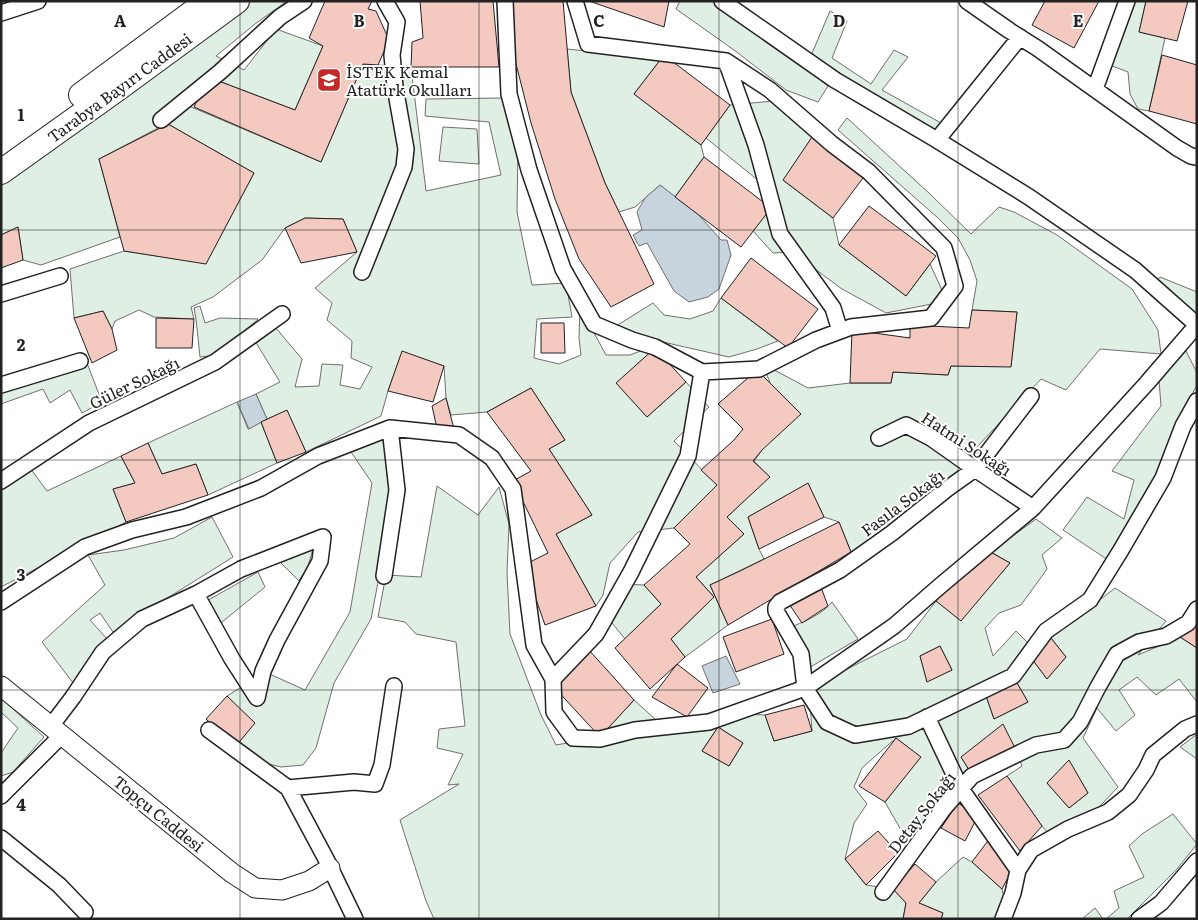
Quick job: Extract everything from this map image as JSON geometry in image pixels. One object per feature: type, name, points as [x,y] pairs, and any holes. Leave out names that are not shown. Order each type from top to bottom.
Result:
[{"type":"main road","name":"Tarabya Bayırı Caddesi","points":[[1,153],[208,1]]},
{"type":"main road","name":"Tarabya Bayırı Caddesi","points":[[1,172],[237,1]]},
{"type":"street","points":[[1,13],[38,1]]},
{"type":"street","points":[[161,120],[220,72],[280,17],[304,1]]},
{"type":"street","points":[[362,272],[404,166],[406,149],[395,87],[392,55],[397,22],[385,1]]},
{"type":"street","points":[[505,1],[509,94],[528,170],[563,269],[594,324],[632,340],[656,347],[702,372],[759,369],[816,340],[851,327],[931,318],[955,286],[944,248],[870,172],[832,144],[770,90],[726,61],[588,44],[575,1]]},
{"type":"street","points":[[1,602],[85,547],[132,530],[186,517],[252,492],[318,456],[390,428],[459,435],[492,458],[513,488],[534,646],[552,679],[554,712],[573,738],[600,739],[635,730],[708,722],[805,688],[894,626],[1033,508],[1197,325],[1135,270],[1029,198],[937,140],[835,80],[722,1]]},
{"type":"street","points":[[967,1],[1178,148],[1191,156],[1197,157]]},
{"type":"street","points":[[1095,89],[1127,1]]},
{"type":"street","points":[[937,140],[1020,37]]},
{"type":"street","points":[[726,61],[756,146],[780,234],[833,308],[840,331]]},
{"type":"street","points":[[1,294],[60,276]]},
{"type":"street","name":"Güler Sokağı","points":[[1,481],[89,423],[215,362],[282,314]]},
{"type":"street","points":[[1,385],[80,361]]},
{"type":"street","points":[[552,679],[596,634],[631,572],[688,456],[702,372]]},
{"type":"street","name":"Fasıla Sokağı","points":[[805,688],[801,654],[776,611],[780,602],[840,570],[892,533],[947,488],[975,469],[1031,396]]},
{"type":"street","points":[[805,688],[827,722],[855,735],[909,726],[1013,676],[1046,631],[1090,600],[1164,478],[1183,426],[1197,401]]},
{"type":"street","name":"Hatmi Sokağı","points":[[879,438],[906,425],[931,438],[1033,508]]},
{"type":"street","points":[[384,576],[397,490],[390,428]]},
{"type":"street","points":[[1,796],[57,730],[73,697],[102,652],[142,620],[196,594],[241,569],[323,537],[320,561],[263,671],[257,698],[232,659],[196,594]]},
{"type":"street","name":"Detay Sokağı","points":[[883,892],[944,808],[972,776],[1036,745],[1064,740],[1080,722],[1117,654],[1139,642],[1166,636],[1188,622],[1197,609]]},
{"type":"street","name":"Topçu Caddesi","points":[[1,686],[232,873],[255,888],[282,890],[309,880],[330,868]]},
{"type":"street","points":[[288,788],[354,782],[375,784],[382,765],[394,686]]},
{"type":"street","points":[[927,717],[961,789],[1018,870]]},
{"type":"street","points":[[1003,919],[1013,893],[1018,870],[1031,850],[1068,829],[1108,812],[1128,795],[1146,770],[1153,754],[1185,729],[1197,724]]},
{"type":"street","points":[[209,730],[288,788],[355,919]]},
{"type":"street","points":[[1,838],[59,885],[87,917]]},
{"type":"street","points":[[1139,919],[1162,903],[1197,861]]},
{"type":"green space","points":[[248,1],[287,1],[216,56],[244,70],[276,29],[323,46],[295,110],[208,77],[156,118],[160,127],[99,159],[120,237],[41,265],[23,260],[18,227],[1,235],[1,186],[128,94]]},
{"type":"green space","points":[[680,1],[714,1],[789,55],[828,86],[818,102],[786,90],[676,9]]},
{"type":"green space","points":[[1129,1],[1146,1],[1139,32],[1165,38],[1149,111],[1138,109],[1130,94],[1128,72],[1107,64]]},
{"type":"green space","points":[[830,11],[847,21],[832,58],[871,84],[894,50],[908,57],[882,90],[941,123],[934,136],[810,58]]},
{"type":"green space","points":[[567,49],[661,59],[634,94],[701,145],[704,157],[675,197],[660,185],[635,207],[619,212],[605,183],[571,92]]},
{"type":"green space","points":[[363,64],[411,67],[426,191],[501,175],[489,122],[425,116],[426,99],[503,98],[518,144],[517,212],[532,285],[566,283],[572,317],[537,319],[534,358],[559,364],[581,355],[579,338],[580,307],[606,355],[630,355],[651,347],[655,348],[617,383],[647,417],[686,382],[709,407],[674,441],[717,485],[674,528],[638,532],[610,563],[603,595],[596,606],[556,534],[592,515],[549,449],[565,440],[531,388],[487,412],[451,415],[446,398],[444,366],[402,352],[381,416],[306,452],[287,411],[267,419],[256,394],[280,382],[255,341],[275,327],[302,359],[295,387],[319,386],[322,364],[343,365],[340,385],[360,389],[372,367],[351,358],[352,341],[327,320],[332,303],[315,288],[357,252],[343,219],[305,218],[285,228],[262,260],[213,297],[191,307],[194,319],[154,317],[139,310],[115,321],[112,329],[103,311],[74,318],[70,269],[124,251],[206,263],[254,173],[168,124],[189,106],[321,162]]},
{"type":"green space","points":[[774,101],[812,137],[784,181],[833,218],[839,245],[906,296],[930,264],[947,301],[886,313],[842,289],[792,252],[773,253],[753,231],[771,207],[762,201],[770,190],[706,138],[730,105]]},
{"type":"green space","points":[[847,118],[971,234],[999,207],[1014,212],[1057,235],[1132,289],[1158,330],[1161,354],[1100,349],[1066,390],[1041,379],[976,448],[959,471],[932,496],[885,534],[851,552],[839,522],[824,517],[808,484],[748,517],[764,559],[710,585],[728,625],[685,657],[671,639],[714,597],[696,577],[744,534],[727,517],[769,477],[754,461],[762,450],[770,383],[763,364],[808,388],[850,383],[891,383],[893,372],[948,375],[951,366],[1011,366],[1017,312],[972,310],[977,281],[970,260],[958,238],[838,130]]},
{"type":"green space","points":[[443,127],[477,129],[479,164],[439,161]]},
{"type":"green space","points":[[1160,277],[1197,292],[1197,328],[1149,289]]},
{"type":"green space","points":[[721,298],[778,341],[729,357],[641,337],[616,326],[653,303],[664,315],[690,319],[713,311]]},
{"type":"green space","points":[[200,306],[205,323],[220,318],[258,319],[218,355],[200,357],[194,308]]},
{"type":"green space","points":[[1186,351],[1197,373],[1197,385],[1178,420],[1159,477],[1108,560],[1063,530],[1087,497],[1124,519],[1134,480],[1112,471],[1161,406],[1159,380]]},
{"type":"green space","points":[[87,363],[102,402],[82,413],[70,390],[50,403],[43,389],[1,404],[1,388]]},
{"type":"green space","points":[[237,402],[248,429],[261,422],[277,463],[208,495],[196,464],[162,474],[148,443]]},
{"type":"green space","points":[[392,433],[393,492],[371,619],[334,683],[316,748],[303,765],[281,767],[256,761],[236,746],[254,723],[227,696],[265,672],[305,690],[350,612],[372,483],[349,449]]},
{"type":"green space","points":[[121,456],[135,483],[113,489],[126,522],[1,587],[1,488],[30,468],[47,491]]},
{"type":"green space","points":[[437,486],[478,515],[499,487],[509,524],[507,573],[510,634],[541,715],[556,745],[600,737],[634,700],[666,729],[743,714],[765,715],[774,741],[812,731],[809,688],[907,639],[936,601],[961,620],[1010,563],[991,552],[1036,519],[1062,538],[1042,555],[1047,569],[1021,605],[999,613],[985,628],[993,656],[1016,631],[1029,644],[1003,676],[985,693],[994,719],[1028,702],[1013,676],[1032,659],[1047,679],[1066,657],[1051,638],[1115,588],[1166,621],[1138,655],[1180,637],[1197,648],[1197,702],[1179,679],[1156,695],[1137,677],[1119,690],[1135,715],[1116,731],[1097,708],[1083,738],[1118,787],[1083,824],[1054,840],[1007,776],[1022,766],[1015,748],[961,757],[969,770],[958,803],[941,828],[909,844],[885,802],[920,757],[896,738],[862,768],[854,787],[867,804],[854,823],[845,859],[866,885],[893,889],[906,903],[903,919],[434,919],[426,901],[400,820],[459,784],[448,785],[463,754],[437,748],[439,729],[465,726],[456,642],[416,634],[405,622],[378,617],[386,575],[421,577]],"holes":[[[940,646],[952,670],[927,681],[920,656]],[[718,727],[743,743],[729,766],[702,751]],[[1069,761],[1088,793],[1069,808],[1047,783]]]},
{"type":"green space","points":[[212,517],[233,557],[113,632],[100,613],[90,620],[107,639],[73,683],[42,642],[105,585],[88,555],[124,550],[174,538]]},
{"type":"green space","points":[[313,549],[308,566],[299,581],[278,560]]},
{"type":"green space","points":[[258,572],[265,587],[216,627],[203,603]]},
{"type":"green space","points":[[620,584],[644,585],[661,604],[625,639],[604,613]]},
{"type":"green space","points":[[832,602],[858,639],[807,669],[788,628],[818,614]]},
{"type":"green space","points":[[1,698],[44,737],[13,772],[1,776],[1,753],[18,728],[1,712]]},
{"type":"green space","points":[[1197,734],[1197,759],[1180,747]]},
{"type":"green space","points":[[1173,814],[1197,844],[1177,869],[1127,919],[1106,919],[1119,908],[1114,891],[1144,877],[1129,846],[1142,834]]},
{"type":"green space","points":[[963,857],[972,862],[1002,889],[1009,919],[941,919],[943,913],[919,903],[936,882]]},
{"type":"green space","points":[[1095,908],[1103,919],[1082,919]]},
{"type":"shaded area","points":[[660,185],[698,214],[721,240],[727,240],[731,255],[719,289],[708,297],[689,302],[674,291],[647,243],[639,246],[633,235],[642,230],[637,212],[645,198]]},
{"type":"shaded area","points":[[256,394],[267,419],[249,429],[237,402]]},
{"type":"shaded area","points":[[726,656],[740,684],[713,693],[702,666]]},
{"type":"building","points":[[325,1],[372,1],[368,9],[376,11],[389,40],[378,65],[363,64],[321,162],[194,107],[208,77],[295,110],[323,46],[309,38]]},
{"type":"building","points":[[420,1],[493,1],[499,67],[411,67],[412,42],[423,38]]},
{"type":"building","points":[[511,1],[563,1],[571,92],[605,183],[654,284],[611,307],[579,259],[555,199],[531,123],[515,60]]},
{"type":"building","points":[[589,1],[669,1],[664,27]]},
{"type":"building","points":[[1045,1],[1099,1],[1074,48],[1032,25]]},
{"type":"building","points":[[1146,1],[1188,1],[1177,41],[1139,32]]},
{"type":"building","points":[[664,55],[730,105],[701,145],[634,94]]},
{"type":"building","points":[[1162,55],[1197,65],[1197,124],[1149,111]]},
{"type":"building","points":[[168,124],[254,173],[206,264],[124,251],[99,159]]},
{"type":"building","points":[[812,137],[866,174],[833,218],[783,180]]},
{"type":"building","points":[[704,157],[771,208],[741,247],[675,197]]},
{"type":"building","points":[[869,206],[936,256],[906,296],[839,245]]},
{"type":"building","points":[[305,218],[343,219],[357,252],[301,263],[285,228]]},
{"type":"building","points":[[18,227],[23,260],[1,268],[1,235]]},
{"type":"building","points":[[751,258],[818,309],[788,348],[721,298]]},
{"type":"building","points":[[972,310],[1017,312],[1011,367],[951,366],[948,375],[893,372],[891,383],[850,383],[852,330],[910,338],[910,325],[969,328]]},
{"type":"building","points":[[103,311],[112,329],[117,350],[92,363],[74,318]]},
{"type":"building","points":[[156,318],[194,319],[192,348],[156,348]]},
{"type":"building","points":[[541,323],[564,323],[565,353],[541,353]]},
{"type":"building","points":[[655,348],[686,382],[647,417],[616,383]]},
{"type":"building","points":[[402,351],[444,366],[433,402],[388,391]]},
{"type":"building","points":[[757,370],[801,414],[762,450],[753,461],[770,477],[727,517],[744,534],[696,577],[714,597],[671,639],[685,657],[650,689],[615,648],[661,604],[644,585],[690,544],[674,528],[717,485],[701,470],[734,440],[743,429],[718,404]]},
{"type":"building","points":[[531,388],[565,440],[549,449],[592,515],[556,534],[596,606],[545,625],[524,565],[548,553],[513,481],[531,471],[487,412]]},
{"type":"building","points":[[446,398],[455,433],[438,433],[432,406]]},
{"type":"building","points":[[287,410],[306,452],[277,463],[261,422]]},
{"type":"building","points":[[148,443],[162,474],[196,464],[208,495],[126,522],[113,489],[135,483],[121,456]]},
{"type":"building","points":[[808,483],[824,517],[759,549],[748,517]]},
{"type":"building","points":[[839,522],[851,552],[728,625],[710,585]]},
{"type":"building","points":[[985,549],[1010,563],[961,621],[936,601]]},
{"type":"building","points":[[819,582],[828,606],[802,623],[787,601]]},
{"type":"building","points":[[772,619],[784,654],[736,672],[723,637]]},
{"type":"building","points":[[1197,621],[1197,648],[1180,637]]},
{"type":"building","points":[[1051,638],[1066,657],[1047,679],[1032,659]]},
{"type":"building","points":[[940,646],[952,670],[927,682],[920,656]]},
{"type":"building","points":[[589,650],[634,700],[600,737],[554,687]]},
{"type":"building","points":[[677,664],[708,688],[687,717],[652,697]]},
{"type":"building","points":[[1013,676],[1028,702],[994,719],[985,693]]},
{"type":"building","points":[[227,696],[255,723],[236,746],[206,719]]},
{"type":"building","points":[[804,705],[812,731],[774,741],[765,715]]},
{"type":"building","points":[[1003,724],[1015,748],[969,770],[961,757]]},
{"type":"building","points":[[718,727],[743,743],[729,766],[702,751]]},
{"type":"building","points":[[896,738],[921,757],[885,802],[859,786]]},
{"type":"building","points":[[1069,760],[1088,793],[1069,808],[1047,783]]},
{"type":"building","points":[[1007,776],[1042,826],[1020,851],[978,795]]},
{"type":"building","points":[[958,803],[978,816],[965,841],[941,828]]},
{"type":"building","points":[[878,831],[898,853],[866,885],[845,859]]},
{"type":"building","points":[[990,838],[1016,862],[1002,889],[972,862]]},
{"type":"building","points":[[915,864],[936,882],[919,903],[943,913],[941,919],[903,919],[906,903],[893,889]]},
{"type":"place","name":"İSTEK Kemal Atatürk Okulları","points":[[329,80]]}]
